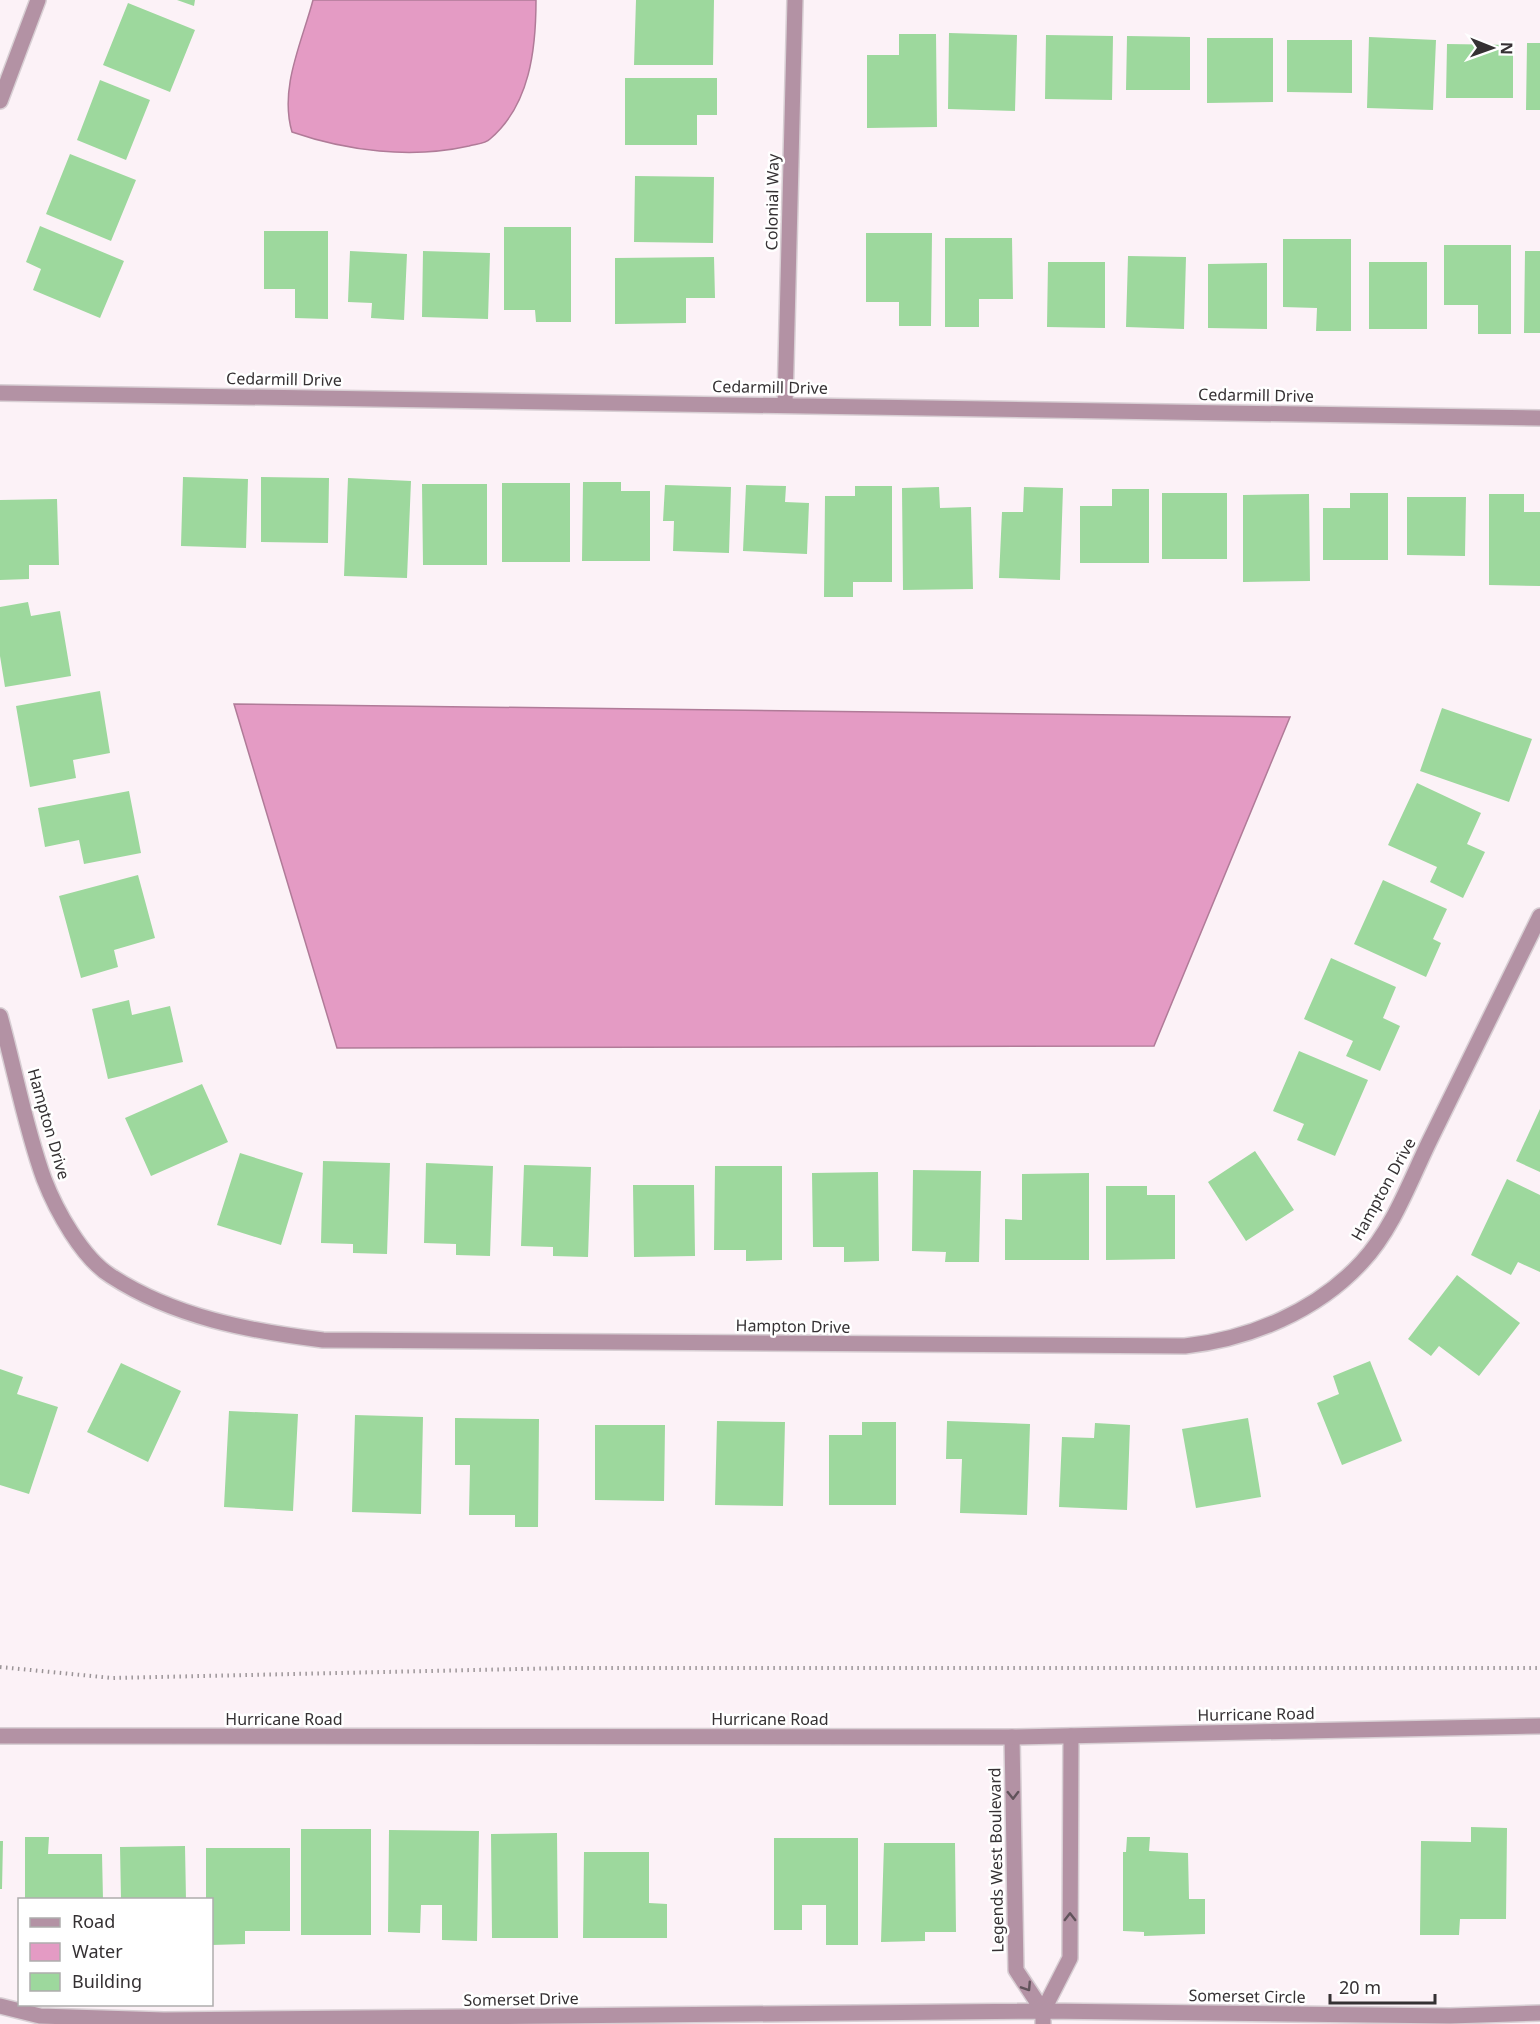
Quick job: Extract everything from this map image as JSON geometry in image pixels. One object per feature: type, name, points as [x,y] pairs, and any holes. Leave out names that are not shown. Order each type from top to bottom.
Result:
[{"type":"street","points":[[0,101],[38,0]]},
{"type":"street","name":"Colonial Way","points":[[785,405],[795,0]]},
{"type":"street","name":"Cedarmill Drive","points":[[0,393],[1540,418]]},
{"type":"street","name":"Hampton Drive","points":[[0,1016],[44,1179],[59,1212],[78,1242],[109,1275],[156,1299],[213,1321],[266,1333],[323,1340],[1185,1346],[1233,1338],[1278,1321],[1316,1300],[1362,1263],[1380,1239],[1394,1213],[1540,916]]},
{"type":"street","name":"Hurricane Road","points":[[0,1736],[1012,1737],[1540,1726]]},
{"type":"street","points":[[1043,2018],[1070,1958],[1071,1736]]},
{"type":"street","name":"Legends West Boulevard","points":[[1012,1737],[1016,1970],[1043,2018]]},
{"type":"street","name":"Somerset Drive","points":[[0,2006],[47,2016],[164,2020],[1043,2018]]},
{"type":"street","name":"Somerset Circle","points":[[1043,2018],[1450,2020],[1540,2013]]},
{"type":"path","points":[[0,1667],[112,1678],[566,1668],[1540,1668]]},
{"type":"water","points":[[313,0],[536,0],[532,57],[522,93],[514,110],[488,141],[447,150],[379,151],[335,144],[292,132],[288,99],[290,82]]},
{"type":"water","points":[[234,704],[1290,717],[1154,1046],[337,1048]]},
{"type":"building","points":[[177,0],[195,0],[194,6]]},
{"type":"building","points":[[636,0],[714,0],[713,65],[634,65]]},
{"type":"building","points":[[128,3],[195,30],[170,92],[103,65]]},
{"type":"building","points":[[949,33],[1017,35],[1015,111],[948,109]]},
{"type":"building","points":[[899,34],[936,34],[937,127],[867,128],[867,55],[899,55]]},
{"type":"building","points":[[1046,35],[1113,36],[1112,100],[1045,99]]},
{"type":"building","points":[[1127,36],[1190,37],[1190,90],[1126,90]]},
{"type":"building","points":[[1369,37],[1436,40],[1433,110],[1367,108]]},
{"type":"building","points":[[1207,38],[1273,38],[1273,102],[1207,103]]},
{"type":"building","points":[[1287,40],[1352,40],[1352,93],[1287,92]]},
{"type":"building","points":[[1527,43],[1540,43],[1540,110],[1526,110]]},
{"type":"building","points":[[1447,44],[1513,45],[1513,98],[1446,98]]},
{"type":"building","points":[[625,78],[717,78],[717,115],[697,115],[697,145],[625,145]]},
{"type":"building","points":[[100,80],[150,100],[126,160],[77,140]]},
{"type":"building","points":[[70,154],[136,180],[111,241],[46,214]]},
{"type":"building","points":[[635,176],[714,177],[713,243],[634,242]]},
{"type":"building","points":[[40,226],[124,261],[100,318],[33,290],[41,269],[26,262]]},
{"type":"building","points":[[504,227],[571,227],[571,322],[536,322],[535,310],[504,310]]},
{"type":"building","points":[[264,231],[328,231],[328,319],[295,318],[295,289],[264,289]]},
{"type":"building","points":[[866,233],[932,233],[931,326],[899,326],[899,302],[866,302]]},
{"type":"building","points":[[945,238],[1012,238],[1013,299],[979,299],[979,327],[945,327]]},
{"type":"building","points":[[1283,239],[1351,239],[1351,331],[1316,331],[1317,308],[1283,307]]},
{"type":"building","points":[[1444,245],[1511,245],[1511,334],[1478,334],[1478,305],[1444,305]]},
{"type":"building","points":[[350,251],[407,254],[404,320],[371,318],[372,303],[348,302]]},
{"type":"building","points":[[423,251],[490,253],[488,319],[422,317]]},
{"type":"building","points":[[1525,251],[1540,251],[1540,333],[1524,333]]},
{"type":"building","points":[[1128,256],[1186,257],[1184,329],[1126,327]]},
{"type":"building","points":[[714,257],[715,298],[686,298],[686,323],[615,324],[615,258]]},
{"type":"building","points":[[1048,262],[1105,262],[1105,328],[1047,327]]},
{"type":"building","points":[[1369,262],[1427,262],[1427,329],[1369,329]]},
{"type":"building","points":[[1267,263],[1267,329],[1208,328],[1208,264]]},
{"type":"building","points":[[183,477],[248,479],[246,548],[181,546]]},
{"type":"building","points":[[261,477],[329,478],[328,543],[261,542]]},
{"type":"building","points":[[348,478],[411,481],[407,578],[344,576]]},
{"type":"building","points":[[583,482],[621,482],[621,491],[650,491],[650,561],[582,561]]},
{"type":"building","points":[[502,483],[570,483],[570,562],[502,562]]},
{"type":"building","points":[[422,484],[487,484],[487,565],[423,565]]},
{"type":"building","points":[[665,485],[731,487],[729,553],[673,551],[674,521],[663,521]]},
{"type":"building","points":[[746,485],[786,486],[785,502],[809,503],[807,554],[743,551]]},
{"type":"building","points":[[855,486],[892,486],[892,582],[853,582],[853,597],[824,597],[825,496],[855,496]]},
{"type":"building","points":[[939,487],[940,508],[971,507],[973,589],[903,590],[902,488]]},
{"type":"building","points":[[1024,487],[1063,488],[1060,580],[999,578],[1002,512],[1023,512]]},
{"type":"building","points":[[1112,489],[1149,489],[1149,563],[1080,563],[1080,506],[1112,506]]},
{"type":"building","points":[[1162,493],[1227,493],[1227,559],[1162,559]]},
{"type":"building","points":[[1350,493],[1388,493],[1388,560],[1323,560],[1323,508],[1350,508]]},
{"type":"building","points":[[1309,494],[1310,581],[1243,582],[1243,495]]},
{"type":"building","points":[[1489,494],[1524,494],[1524,512],[1540,512],[1540,586],[1489,585]]},
{"type":"building","points":[[1407,497],[1466,497],[1465,556],[1407,555]]},
{"type":"building","points":[[57,499],[59,565],[29,565],[29,579],[0,580],[0,500]]},
{"type":"building","points":[[28,602],[31,616],[60,611],[71,676],[5,687],[0,656],[0,607]]},
{"type":"building","points":[[100,691],[110,753],[73,760],[76,778],[30,787],[16,706]]},
{"type":"building","points":[[1442,708],[1532,739],[1509,802],[1420,771]]},
{"type":"building","points":[[1417,783],[1481,813],[1467,844],[1485,852],[1463,898],[1430,882],[1437,867],[1388,845]]},
{"type":"building","points":[[129,791],[141,853],[84,864],[79,840],[45,847],[38,808]]},
{"type":"building","points":[[138,875],[155,938],[114,950],[118,967],[81,978],[59,896]]},
{"type":"building","points":[[1383,880],[1447,909],[1433,939],[1441,943],[1426,977],[1354,944]]},
{"type":"building","points":[[1331,958],[1396,987],[1383,1018],[1400,1026],[1380,1071],[1346,1056],[1353,1041],[1304,1019]]},
{"type":"building","points":[[129,1000],[132,1015],[170,1006],[183,1062],[108,1079],[92,1009]]},
{"type":"building","points":[[1299,1051],[1368,1080],[1335,1156],[1297,1140],[1304,1124],[1273,1111]]},
{"type":"building","points":[[202,1084],[228,1142],[151,1176],[125,1118]]},
{"type":"building","points":[[1540,1109],[1540,1172],[1516,1161]]},
{"type":"building","points":[[1255,1151],[1294,1210],[1246,1241],[1208,1182]]},
{"type":"building","points":[[240,1153],[303,1173],[281,1245],[217,1225]]},
{"type":"building","points":[[323,1161],[390,1163],[387,1254],[353,1253],[353,1244],[321,1243]]},
{"type":"building","points":[[426,1163],[493,1166],[490,1256],[456,1255],[456,1244],[424,1243]]},
{"type":"building","points":[[524,1165],[591,1167],[588,1257],[553,1256],[553,1247],[521,1246]]},
{"type":"building","points":[[715,1166],[782,1166],[782,1260],[746,1261],[746,1250],[714,1250]]},
{"type":"building","points":[[913,1170],[981,1171],[979,1262],[945,1262],[946,1252],[912,1251]]},
{"type":"building","points":[[878,1172],[879,1261],[844,1262],[844,1247],[813,1247],[812,1173]]},
{"type":"building","points":[[1089,1173],[1089,1260],[1005,1260],[1005,1219],[1022,1220],[1022,1174]]},
{"type":"building","points":[[1507,1179],[1540,1195],[1540,1272],[1518,1262],[1511,1275],[1471,1255]]},
{"type":"building","points":[[633,1185],[694,1185],[695,1256],[634,1257]]},
{"type":"building","points":[[1106,1186],[1147,1186],[1147,1195],[1175,1195],[1175,1259],[1106,1260]]},
{"type":"building","points":[[1457,1275],[1520,1323],[1479,1376],[1439,1346],[1431,1356],[1408,1339]]},
{"type":"building","points":[[1370,1361],[1402,1441],[1342,1465],[1317,1403],[1339,1394],[1333,1376]]},
{"type":"building","points":[[121,1363],[181,1391],[148,1462],[87,1432]]},
{"type":"building","points":[[0,1369],[23,1377],[17,1394],[58,1407],[29,1494],[0,1485]]},
{"type":"building","points":[[229,1411],[298,1414],[293,1511],[224,1507]]},
{"type":"building","points":[[355,1415],[423,1417],[421,1514],[352,1512]]},
{"type":"building","points":[[455,1418],[539,1419],[538,1527],[515,1527],[515,1515],[469,1515],[470,1465],[455,1465]]},
{"type":"building","points":[[1248,1418],[1261,1497],[1196,1508],[1182,1429]]},
{"type":"building","points":[[717,1421],[785,1422],[783,1506],[715,1505]]},
{"type":"building","points":[[947,1421],[1030,1424],[1027,1515],[960,1513],[962,1459],[946,1459]]},
{"type":"building","points":[[862,1422],[896,1422],[896,1505],[829,1505],[829,1435],[862,1435]]},
{"type":"building","points":[[1095,1423],[1130,1425],[1127,1510],[1059,1507],[1062,1437],[1094,1438]]},
{"type":"building","points":[[595,1425],[665,1425],[664,1501],[595,1500]]},
{"type":"building","points":[[1471,1827],[1507,1828],[1506,1919],[1460,1919],[1459,1935],[1420,1935],[1421,1841],[1471,1842]]},
{"type":"building","points":[[301,1829],[371,1829],[371,1935],[301,1935]]},
{"type":"building","points":[[389,1830],[479,1831],[477,1941],[442,1940],[442,1905],[421,1905],[420,1933],[388,1932]]},
{"type":"building","points":[[557,1833],[558,1938],[492,1938],[491,1834]]},
{"type":"building","points":[[25,1837],[49,1837],[48,1854],[102,1854],[103,1898],[25,1898]]},
{"type":"building","points":[[1127,1837],[1150,1837],[1149,1851],[1188,1853],[1189,1899],[1205,1899],[1205,1934],[1144,1936],[1144,1932],[1123,1931],[1123,1852],[1126,1852]]},
{"type":"building","points":[[774,1838],[858,1838],[858,1945],[826,1945],[826,1905],[802,1905],[802,1930],[774,1930]]},
{"type":"building","points":[[0,1841],[3,1841],[2,1889],[0,1889]]},
{"type":"building","points":[[884,1843],[955,1843],[956,1932],[925,1932],[925,1941],[881,1942]]},
{"type":"building","points":[[185,1846],[186,1898],[121,1898],[120,1847]]},
{"type":"building","points":[[206,1848],[290,1848],[290,1931],[245,1931],[245,1944],[213,1945],[213,1898],[206,1898]]},
{"type":"building","points":[[584,1852],[649,1852],[649,1903],[667,1904],[667,1938],[583,1938]]}]
